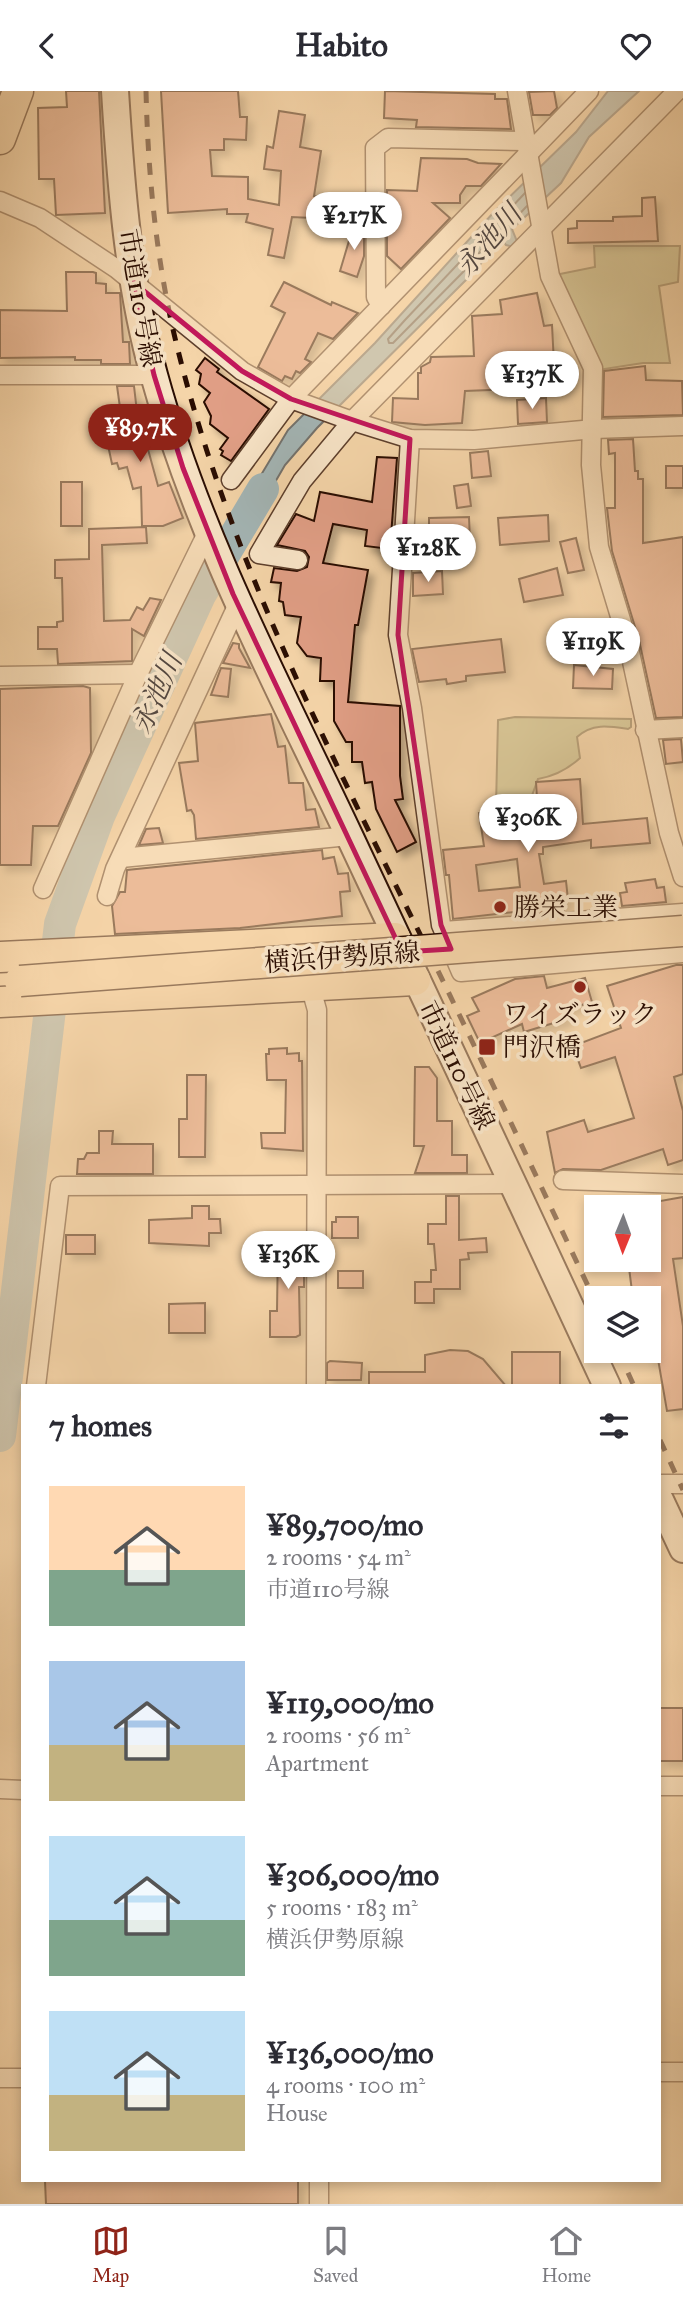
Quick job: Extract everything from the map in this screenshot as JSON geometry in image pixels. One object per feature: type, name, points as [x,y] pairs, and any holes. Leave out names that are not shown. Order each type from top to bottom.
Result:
[{"type":"main road","points":[[0,139],[18,91]]},
{"type":"main road","name":"横浜伊勢原線","points":[[9,980],[683,931]]},
{"type":"main road","points":[[9,980],[90,953],[395,938]]},
{"type":"main road","points":[[9,980],[86,998],[415,980]]},
{"type":"street","name":"市道110号線","points":[[115,91],[134,282],[154,375],[183,468],[209,535]]},
{"type":"street","points":[[517,91],[550,276],[593,368],[594,429],[591,465],[599,547],[628,643],[669,833],[683,877]]},
{"type":"street","points":[[231,481],[295,401],[381,306],[527,152],[589,91]]},
{"type":"street","points":[[298,561],[259,554],[302,481],[349,420],[677,91]]},
{"type":"street","points":[[381,306],[376,297],[374,148],[388,138],[527,152]]},
{"type":"street","points":[[0,201],[48,223],[134,282],[242,371],[295,401],[349,420],[410,439],[474,440],[594,429],[683,426]]},
{"type":"street","points":[[0,375],[154,375]]},
{"type":"street","points":[[410,439],[398,635],[412,708],[444,931],[461,972],[502,970],[517,965],[683,953]]},
{"type":"street","points":[[107,896],[121,858],[236,599],[209,535]]},
{"type":"street","points":[[43,889],[138,674],[209,535]]},
{"type":"street","name":"市道110号線","points":[[236,599],[606,1384]]},
{"type":"street","points":[[0,676],[138,674]]},
{"type":"street","points":[[645,730],[683,728]]},
{"type":"street","points":[[121,858],[349,836]]},
{"type":"street","points":[[444,931],[683,913]]},
{"type":"street","points":[[565,922],[569,961]]},
{"type":"street","points":[[310,985],[317,1010],[316,1384]]},
{"type":"street","points":[[563,1180],[683,1184]]},
{"type":"street","points":[[36,1384],[60,1186],[514,1184]]},
{"type":"street","points":[[661,1484],[683,1484]]},
{"type":"street","points":[[661,1502],[683,1549]]},
{"type":"street","points":[[661,1786],[683,1786]]},
{"type":"street","points":[[0,1789],[21,1790]]},
{"type":"street","points":[[661,2072],[683,2072]]},
{"type":"street","points":[[0,2078],[21,2078]]},
{"type":"street","points":[[319,2182],[319,2204]]},
{"type":"highlighted area","points":[[133,282],[242,371],[291,399],[410,439],[398,635],[441,925],[451,949],[402,952],[233,594],[183,468],[154,375]]},
{"type":"green space","points":[[594,246],[680,246],[678,282],[659,286],[670,363],[643,363],[598,370],[555,275],[595,267]]},
{"type":"green space","points":[[515,717],[631,719],[631,727],[589,729],[577,737],[580,758],[561,772],[538,779],[530,801],[522,806],[496,806],[498,720]]},
{"type":"water","points":[[608,91],[639,91],[589,137],[561,183],[512,229],[518,244],[514,247],[506,245],[500,236],[477,269],[317,428],[285,465],[245,534],[237,515],[288,430],[375,343],[494,212],[576,132]]},
{"type":"building","points":[[66,91],[99,91],[105,213],[56,215],[54,179],[39,179],[38,108],[67,107]]},
{"type":"building","points":[[161,91],[238,91],[240,117],[247,117],[246,140],[224,139],[224,150],[210,150],[212,176],[248,177],[248,199],[279,205],[281,171],[264,169],[267,146],[273,148],[279,111],[305,115],[300,147],[321,151],[314,196],[333,197],[332,219],[292,217],[284,258],[268,255],[273,229],[246,222],[248,214],[227,214],[227,209],[168,213]]},
{"type":"building","points":[[385,91],[495,94],[495,99],[507,99],[511,129],[416,127],[417,120],[384,118]]},
{"type":"building","points":[[554,91],[557,108],[550,115],[533,115],[529,92]]},
{"type":"building","points":[[421,158],[467,159],[478,163],[501,164],[481,186],[466,186],[460,195],[460,203],[433,203],[450,218],[401,269],[387,256],[387,190],[417,191]]},
{"type":"building","points":[[655,197],[658,241],[568,243],[568,229],[577,228],[577,221],[613,221],[613,217],[642,216],[642,198]]},
{"type":"building","points":[[354,224],[364,227],[364,256],[357,277],[340,271]]},
{"type":"building","points":[[66,272],[96,273],[96,283],[106,284],[106,293],[120,293],[123,342],[129,342],[130,364],[101,364],[101,360],[75,360],[75,357],[0,358],[0,310],[67,311]]},
{"type":"building","points":[[284,282],[331,305],[332,302],[358,313],[333,339],[318,333],[305,359],[311,362],[300,373],[296,371],[292,379],[285,376],[282,381],[258,367],[285,313],[271,306]]},
{"type":"building","points":[[537,293],[544,326],[552,325],[554,364],[514,366],[515,389],[465,391],[462,423],[425,425],[392,422],[393,398],[418,399],[418,373],[421,373],[421,367],[430,362],[431,357],[474,356],[472,316],[502,314],[500,300]]},
{"type":"building","points":[[205,358],[219,369],[217,372],[269,409],[231,461],[221,455],[223,451],[220,449],[228,438],[210,424],[211,416],[204,402],[210,393],[199,384],[201,374],[196,370]]},
{"type":"building","points":[[645,366],[646,380],[682,381],[683,415],[603,417],[604,371]]},
{"type":"building","points":[[117,386],[134,386],[138,421],[140,420],[158,486],[169,482],[183,518],[163,526],[142,526],[141,487],[133,489],[127,467],[119,469],[117,463],[112,464],[105,431],[111,430],[110,424],[122,422]]},
{"type":"building","points":[[546,398],[547,422],[518,424],[517,400]]},
{"type":"building","points":[[633,439],[635,471],[638,471],[638,479],[643,479],[643,543],[683,537],[683,717],[656,718],[639,640],[612,551],[607,508],[615,508],[615,453],[609,454],[608,440]]},
{"type":"building","points":[[488,451],[491,476],[472,478],[470,453]]},
{"type":"building","points":[[377,457],[397,458],[390,549],[365,546],[367,530],[333,524],[323,563],[368,570],[358,625],[355,625],[348,702],[400,706],[400,776],[403,799],[395,800],[416,842],[397,852],[376,809],[372,782],[365,783],[362,762],[352,762],[352,742],[346,742],[334,721],[334,681],[320,681],[321,658],[307,656],[297,643],[301,617],[285,615],[283,602],[279,601],[281,583],[271,582],[274,568],[297,571],[307,567],[309,557],[305,551],[277,545],[296,514],[314,521],[320,492],[372,502]]},
{"type":"building","points":[[666,466],[683,466],[683,488],[666,488]]},
{"type":"building","points":[[61,482],[82,482],[82,526],[61,526]]},
{"type":"building","points":[[468,484],[471,506],[457,508],[454,486]]},
{"type":"building","points":[[548,515],[549,541],[500,545],[498,518]]},
{"type":"building","points":[[469,517],[470,541],[429,542],[429,518]]},
{"type":"building","points":[[146,527],[147,543],[102,545],[104,621],[130,620],[137,607],[143,610],[150,598],[161,600],[144,636],[132,629],[132,661],[58,664],[57,649],[38,649],[38,627],[57,627],[57,622],[63,621],[62,578],[55,578],[55,560],[89,559],[89,529]]},
{"type":"building","points":[[576,538],[584,570],[568,573],[560,542]]},
{"type":"building","points":[[557,568],[563,595],[524,602],[519,579]]},
{"type":"building","points":[[442,571],[443,594],[413,596],[413,573]]},
{"type":"building","points":[[501,639],[505,672],[466,676],[466,681],[447,684],[446,679],[419,682],[412,649]]},
{"type":"building","points":[[233,643],[239,644],[250,668],[223,663]]},
{"type":"building","points":[[574,665],[613,669],[612,689],[573,688]]},
{"type":"building","points":[[221,668],[231,669],[228,697],[211,695]]},
{"type":"building","points":[[90,688],[91,753],[58,826],[33,826],[31,865],[0,865],[0,689]]},
{"type":"building","points":[[271,714],[278,747],[285,746],[289,783],[303,783],[306,810],[315,809],[319,827],[196,839],[194,815],[191,810],[187,811],[179,763],[198,761],[195,723]]},
{"type":"building","points":[[681,739],[683,762],[666,764],[663,740]]},
{"type":"building","points":[[580,779],[583,824],[647,818],[650,843],[591,848],[591,840],[543,847],[543,854],[539,854],[544,884],[566,881],[568,900],[564,901],[564,911],[531,913],[531,910],[453,919],[449,875],[446,875],[443,850],[484,846],[479,813],[506,808],[509,816],[538,815],[536,782]],"holes":[[[517,859],[520,887],[479,891],[476,865]]]},
{"type":"building","points":[[159,828],[163,843],[139,845],[146,829]]},
{"type":"building","points":[[322,850],[323,859],[334,857],[338,874],[348,873],[350,891],[340,892],[342,916],[240,928],[115,934],[112,906],[120,892],[125,892],[127,870]]},
{"type":"building","points":[[655,879],[657,888],[664,887],[666,902],[622,906],[620,893],[627,892],[625,883]]},
{"type":"building","points":[[683,965],[683,1074],[674,1077],[683,1111],[683,1160],[668,1165],[663,1149],[601,1170],[563,1169],[555,1173],[547,1132],[584,1120],[588,1132],[634,1118],[615,1057],[581,1068],[573,1046],[621,1028],[607,986]]},
{"type":"building","points":[[544,976],[547,988],[585,978],[592,1002],[564,1010],[567,1019],[524,1032],[522,1024],[480,1043],[467,1016],[479,1011],[472,998],[515,979]]},
{"type":"building","points":[[287,1048],[287,1054],[299,1053],[299,1061],[302,1061],[303,1151],[262,1148],[261,1133],[285,1133],[286,1080],[267,1080],[266,1054],[269,1054],[269,1049]]},
{"type":"building","points":[[415,1067],[429,1067],[437,1078],[437,1121],[452,1121],[452,1155],[467,1155],[467,1173],[415,1173],[424,1146],[414,1146]]},
{"type":"building","points":[[187,1075],[206,1075],[205,1157],[179,1157],[179,1119],[187,1119]]},
{"type":"building","points":[[99,1131],[113,1131],[112,1144],[153,1144],[153,1174],[77,1174],[78,1159],[84,1159],[87,1153],[99,1153]]},
{"type":"building","points":[[446,1196],[459,1196],[459,1240],[486,1238],[487,1252],[468,1253],[469,1259],[460,1260],[460,1289],[434,1289],[434,1303],[415,1303],[415,1282],[431,1282],[431,1270],[436,1270],[434,1244],[428,1244],[428,1224],[446,1224]]},
{"type":"building","points":[[683,1197],[683,1258],[673,1259],[683,1326],[683,1409],[667,1411],[659,1363],[661,1363],[661,1286],[631,1286],[630,1272],[662,1272],[662,1201]]},
{"type":"building","points":[[192,1206],[209,1206],[209,1219],[220,1219],[221,1233],[209,1233],[209,1246],[149,1243],[149,1220],[192,1218]]},
{"type":"building","points":[[336,1217],[358,1217],[358,1238],[332,1238],[332,1222],[336,1222]]},
{"type":"building","points":[[66,1235],[95,1235],[95,1254],[66,1254]]},
{"type":"building","points":[[278,1244],[304,1244],[304,1287],[299,1287],[300,1335],[296,1337],[270,1337],[270,1311],[277,1311]]},
{"type":"building","points":[[338,1271],[363,1271],[363,1288],[338,1288]]},
{"type":"building","points":[[205,1303],[205,1333],[169,1333],[169,1304]]},
{"type":"building","points":[[450,1350],[468,1351],[483,1359],[504,1384],[369,1384],[369,1372],[425,1372],[425,1355]]},
{"type":"building","points":[[512,1352],[560,1352],[560,1384],[512,1384]]},
{"type":"building","points":[[327,1363],[362,1363],[361,1380],[327,1380]]},
{"type":"building","points":[[661,1708],[683,1708],[683,1761],[661,1761]]},
{"type":"building","points":[[45,2182],[298,2182],[298,2204],[46,2204]]},
{"type":"waterway","name":"永池川","points":[[0,1436],[60,924],[99,816],[200,595],[263,489]]},
{"type":"railway","points":[[146,91],[154,216],[168,308],[196,416],[221,492],[249,567],[313,715],[588,1286]]},
{"type":"railway","points":[[623,1363],[633,1384]]},
{"type":"railway","points":[[661,1442],[683,1490]]},
{"type":"place","name":"勝栄工業","points":[[500,907]]},
{"type":"place","name":"ワイズラック","points":[[580,987]]},
{"type":"place","name":"門沢橋","points":[[487,1047]]}]
